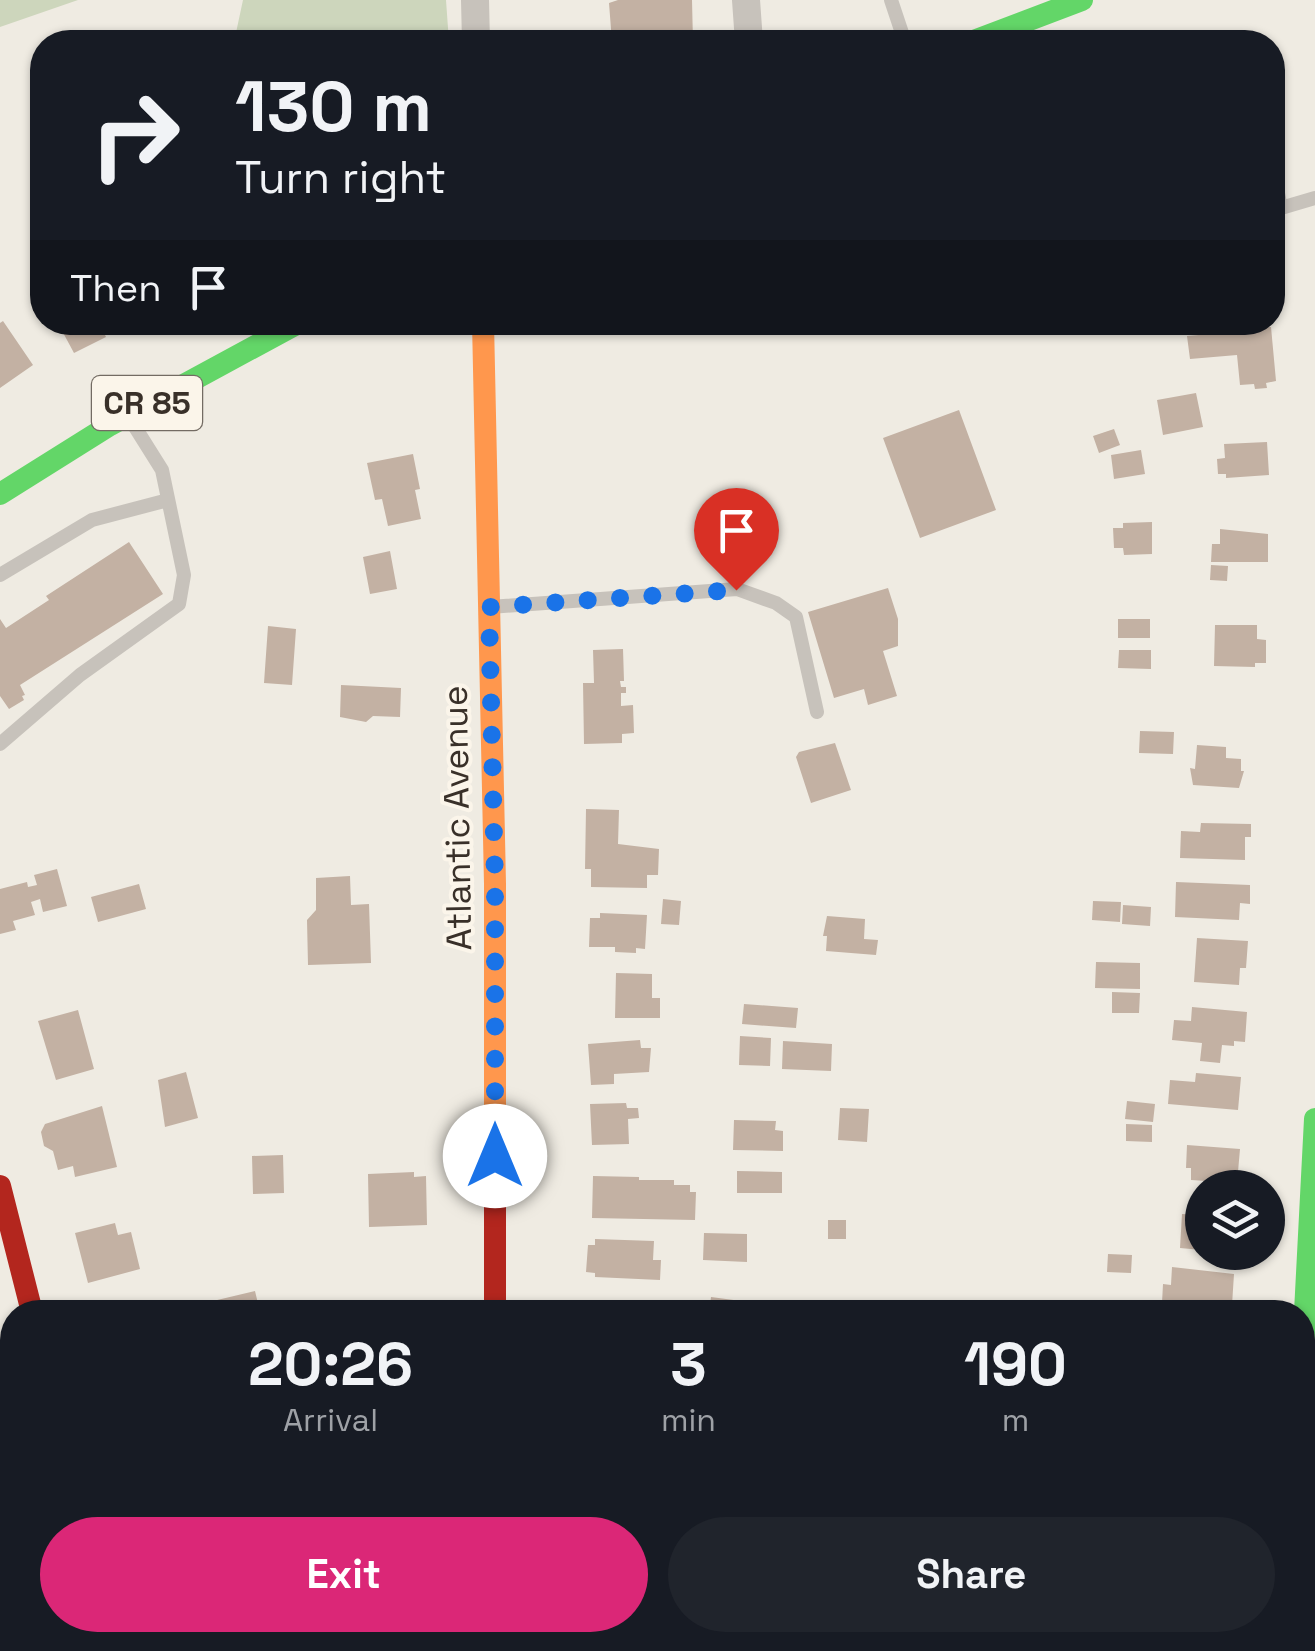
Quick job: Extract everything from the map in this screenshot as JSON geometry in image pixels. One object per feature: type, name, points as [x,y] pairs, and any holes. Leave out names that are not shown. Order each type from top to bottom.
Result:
[{"type":"street","points":[[475,0],[476,30]]},
{"type":"street","points":[[746,0],[748,30]]},
{"type":"street","points":[[1003,30],[1082,0]]},
{"type":"street","name":"CR 85","points":[[0,494],[52,458],[257,335]]},
{"type":"street","name":"Atlantic Avenue","points":[[483,335],[495,884],[494,1300]]},
{"type":"street","points":[[1306,1300],[1315,1119]]},
{"type":"street","points":[[0,1186],[29,1300]]},
{"type":"lane","points":[[891,0],[901,30]]},
{"type":"lane","points":[[1285,207],[1315,198]]},
{"type":"lane","points":[[0,744],[80,675],[179,604],[184,575],[162,470],[127,414]]},
{"type":"lane","points":[[0,575],[92,520],[168,500]]},
{"type":"lane","points":[[489,607],[736,590],[776,603],[796,617],[817,712]]},
{"type":"green space","points":[[0,0],[78,0],[0,27]]},
{"type":"green space","points":[[243,0],[446,0],[448,30],[237,30]]},
{"type":"building","points":[[692,0],[693,30],[611,30],[609,3]]},
{"type":"building","points":[[3,321],[33,365],[0,388],[0,323]]},
{"type":"building","points":[[64,335],[105,335],[106,337],[74,353]]},
{"type":"building","points":[[1272,335],[1276,381],[1266,383],[1267,388],[1240,385],[1237,355],[1190,359],[1187,336]]},
{"type":"building","points":[[1196,393],[1203,427],[1163,435],[1157,400]]},
{"type":"building","points":[[959,410],[996,510],[920,538],[883,438]]},
{"type":"building","points":[[1114,429],[1120,445],[1099,453],[1093,436]]},
{"type":"building","points":[[1267,442],[1269,475],[1226,478],[1226,474],[1218,474],[1217,459],[1225,458],[1224,444]]},
{"type":"building","points":[[1141,450],[1145,474],[1114,479],[1111,455]]},
{"type":"building","points":[[413,454],[421,519],[388,526],[382,499],[375,500],[367,463]]},
{"type":"building","points":[[1152,522],[1152,554],[1124,555],[1123,548],[1114,548],[1113,528],[1123,528],[1123,523]]},
{"type":"building","points":[[1220,529],[1268,534],[1268,562],[1211,562],[1212,544],[1220,544]]},
{"type":"building","points":[[129,542],[163,594],[20,685],[24,700],[9,709],[0,696],[0,619],[6,628],[49,600],[46,596]]},
{"type":"building","points":[[390,551],[397,589],[370,594],[363,557]]},
{"type":"building","points":[[1211,565],[1228,566],[1227,581],[1210,580]]},
{"type":"building","points":[[888,588],[898,619],[898,646],[883,651],[897,696],[868,705],[864,689],[834,698],[808,612]]},
{"type":"building","points":[[1118,619],[1150,619],[1150,638],[1118,638]]},
{"type":"building","points":[[1215,625],[1257,625],[1257,639],[1266,640],[1266,663],[1255,663],[1255,667],[1214,666]]},
{"type":"building","points":[[268,626],[296,629],[292,685],[264,683]]},
{"type":"building","points":[[623,649],[624,681],[620,681],[626,693],[621,693],[621,706],[633,705],[634,733],[622,734],[622,743],[584,744],[583,683],[594,683],[593,650]]},
{"type":"building","points":[[1119,650],[1151,650],[1151,669],[1118,668]]},
{"type":"building","points":[[341,685],[401,688],[400,717],[373,716],[366,722],[340,717]]},
{"type":"building","points":[[1140,731],[1174,732],[1173,754],[1139,753]]},
{"type":"building","points":[[835,743],[851,790],[811,803],[796,757],[799,752]]},
{"type":"building","points":[[1197,745],[1226,747],[1226,758],[1241,759],[1244,771],[1239,788],[1193,785],[1190,768],[1195,769]]},
{"type":"building","points":[[586,809],[619,810],[618,844],[659,849],[658,875],[647,875],[647,888],[591,887],[591,869],[585,869]]},
{"type":"building","points":[[1201,823],[1251,824],[1251,837],[1245,837],[1245,860],[1180,858],[1181,831],[1200,832]]},
{"type":"building","points":[[57,869],[67,906],[43,912],[40,899],[31,902],[35,915],[13,921],[16,930],[0,934],[0,889],[27,882],[28,887],[37,885],[34,875]]},
{"type":"building","points":[[350,876],[351,905],[369,904],[371,963],[308,965],[307,920],[316,910],[316,878]]},
{"type":"building","points":[[1176,882],[1250,885],[1250,904],[1240,903],[1239,920],[1175,917]]},
{"type":"building","points":[[139,884],[146,909],[98,922],[91,897]]},
{"type":"building","points":[[663,899],[681,901],[679,925],[661,924]]},
{"type":"building","points":[[1093,901],[1121,902],[1120,922],[1092,920]]},
{"type":"building","points":[[1123,905],[1151,907],[1150,926],[1122,924]]},
{"type":"building","points":[[600,913],[647,915],[645,949],[636,948],[636,953],[615,952],[615,947],[589,947],[590,918],[600,918]]},
{"type":"building","points":[[827,916],[865,919],[864,939],[878,940],[876,955],[826,951],[827,936],[823,936]]},
{"type":"building","points":[[1197,938],[1248,941],[1246,968],[1240,968],[1239,985],[1194,982]]},
{"type":"building","points":[[1096,962],[1140,963],[1140,989],[1095,988]]},
{"type":"building","points":[[616,973],[652,974],[652,998],[660,998],[660,1018],[615,1018]]},
{"type":"building","points":[[1112,992],[1140,993],[1139,1013],[1112,1013]]},
{"type":"building","points":[[744,1004],[798,1008],[796,1028],[742,1024]]},
{"type":"building","points":[[1192,1007],[1247,1012],[1245,1042],[1222,1045],[1220,1063],[1200,1061],[1202,1043],[1172,1040],[1174,1020],[1191,1021]]},
{"type":"building","points":[[78,1010],[94,1069],[56,1080],[38,1021]]},
{"type":"building","points":[[740,1036],[771,1038],[770,1066],[739,1065]]},
{"type":"building","points":[[640,1040],[641,1048],[651,1048],[649,1072],[614,1074],[614,1084],[591,1085],[588,1044]]},
{"type":"building","points":[[783,1041],[832,1044],[831,1071],[782,1069]]},
{"type":"building","points":[[186,1072],[198,1118],[165,1127],[158,1080]]},
{"type":"building","points":[[1196,1073],[1241,1077],[1238,1110],[1168,1104],[1170,1080],[1195,1082]]},
{"type":"building","points":[[1127,1101],[1155,1104],[1153,1122],[1125,1119]]},
{"type":"building","points":[[626,1103],[627,1108],[638,1108],[639,1118],[628,1119],[629,1144],[592,1145],[590,1104]]},
{"type":"building","points":[[102,1106],[117,1167],[75,1177],[73,1166],[58,1170],[53,1151],[44,1146],[41,1132],[45,1124]]},
{"type":"building","points":[[840,1108],[869,1109],[867,1142],[838,1140]]},
{"type":"building","points":[[734,1120],[776,1121],[775,1130],[783,1131],[783,1151],[733,1150]]},
{"type":"building","points":[[1126,1124],[1152,1125],[1152,1142],[1126,1141]]},
{"type":"building","points":[[1187,1145],[1240,1149],[1238,1170],[1186,1168]]},
{"type":"building","points":[[283,1155],[284,1193],[253,1194],[252,1156]]},
{"type":"building","points":[[737,1171],[782,1172],[782,1193],[737,1193]]},
{"type":"building","points":[[414,1172],[414,1177],[426,1176],[427,1225],[369,1227],[368,1174]]},
{"type":"building","points":[[593,1176],[674,1180],[674,1185],[690,1185],[690,1192],[696,1192],[695,1220],[592,1218]]},
{"type":"building","points":[[1182,1214],[1185,1214],[1185,1248],[1180,1248]]},
{"type":"building","points":[[828,1220],[846,1220],[846,1239],[828,1239]]},
{"type":"building","points":[[115,1223],[118,1235],[131,1232],[140,1269],[88,1283],[75,1233]]},
{"type":"building","points":[[704,1233],[747,1234],[747,1262],[703,1260]]},
{"type":"building","points":[[595,1239],[654,1241],[653,1260],[661,1260],[660,1280],[595,1277],[595,1273],[586,1272],[588,1245],[595,1245]]},
{"type":"building","points":[[1108,1254],[1132,1255],[1131,1273],[1107,1272]]},
{"type":"building","points":[[1172,1267],[1234,1274],[1232,1300],[1162,1300],[1163,1284],[1171,1285]]},
{"type":"building","points":[[255,1291],[257,1300],[217,1300]]},
{"type":"traffic: fast","points":[[1003,30],[1082,0]]},
{"type":"traffic: fast","points":[[0,494],[110,425],[276,335]]},
{"type":"traffic: fast","points":[[1306,1300],[1315,1119]]},
{"type":"traffic: slow","points":[[483,335],[495,884],[495,1175]]},
{"type":"traffic: jam","points":[[495,1175],[495,1300]]},
{"type":"traffic: jam","points":[[0,1186],[29,1300]]},
{"type":"route","points":[[495,1156],[489,607],[736,590]]}]
